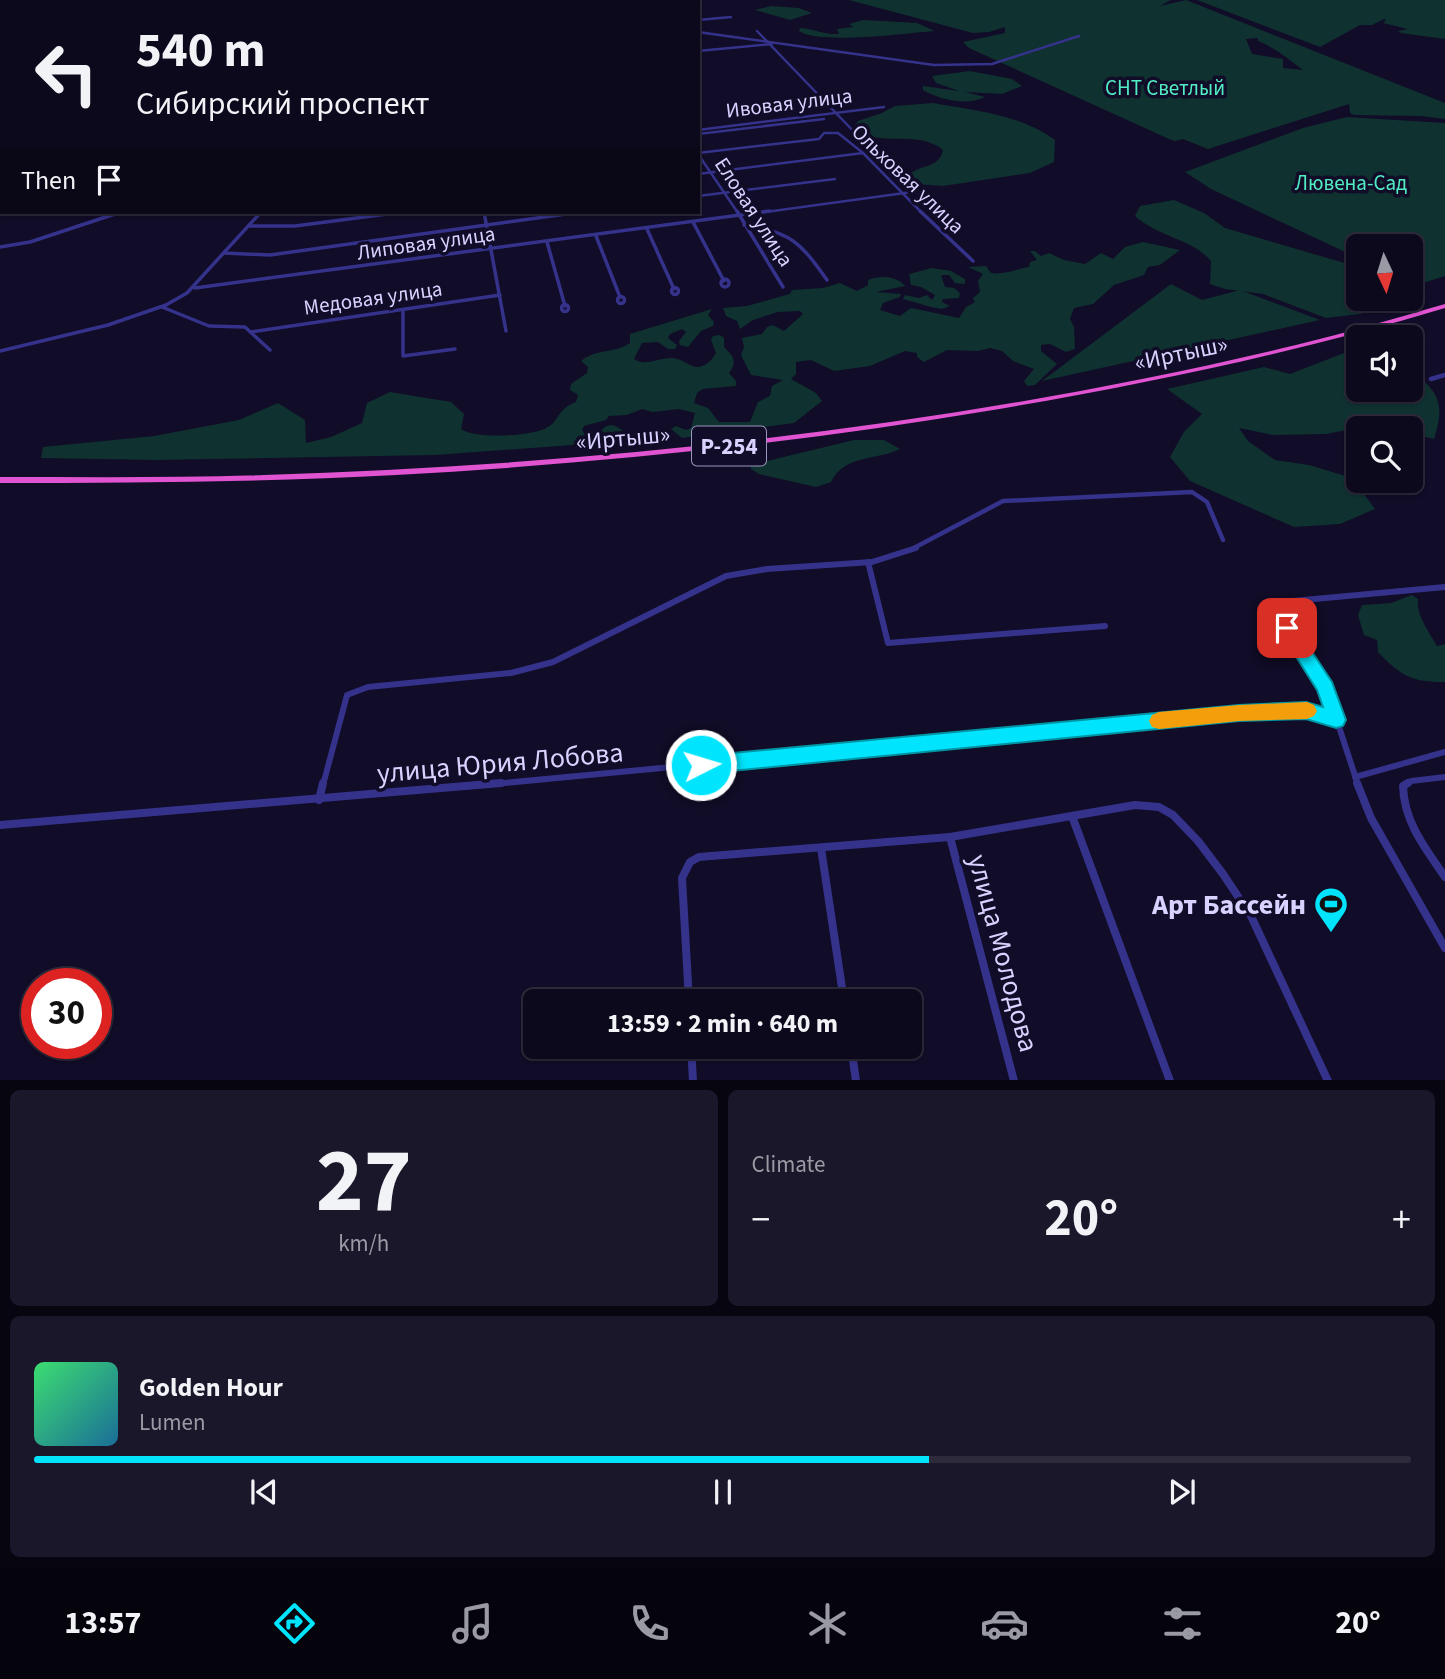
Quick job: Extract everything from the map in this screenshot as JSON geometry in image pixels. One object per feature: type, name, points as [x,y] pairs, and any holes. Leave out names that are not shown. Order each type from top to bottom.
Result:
[{"type":"highway","name":"«Иртыш»","points":[[0,480],[176,480],[401,473],[622,457],[778,440],[903,424],[1130,383],[1325,340],[1445,306]]},
{"type":"street","points":[[700,20],[731,17]]},
{"type":"street","points":[[757,30],[835,113]]},
{"type":"street","points":[[700,34],[769,43]]},
{"type":"street","points":[[700,51],[782,43],[934,65],[985,65],[1079,36]]},
{"type":"street","name":"Ивовая улица","points":[[700,132],[884,107]]},
{"type":"street","name":"Липовая улица","points":[[195,288],[912,192],[835,113]]},
{"type":"street","name":"Ивовая улица","points":[[700,132],[824,119]]},
{"type":"street","name":"Ольховая улица","points":[[700,154],[820,139],[824,133],[838,133],[863,153],[900,194],[973,261]]},
{"type":"street","points":[[700,174],[863,153]]},
{"type":"street","name":"Еловая улица","points":[[700,157],[726,193],[783,286]]},
{"type":"street","points":[[700,197],[835,179]]},
{"type":"street","points":[[0,247],[30,242],[115,214]]},
{"type":"street","points":[[0,352],[162,307],[195,288],[259,214]]},
{"type":"street","points":[[248,226],[295,226],[388,214]]},
{"type":"street","points":[[484,214],[506,331]]},
{"type":"street","points":[[224,253],[270,255],[565,214]]},
{"type":"street","points":[[693,222],[724,281]]},
{"type":"street","points":[[744,225],[780,230],[796,240],[827,281]]},
{"type":"street","points":[[647,229],[674,289]]},
{"type":"street","points":[[596,236],[620,297]]},
{"type":"street","points":[[547,242],[565,306]]},
{"type":"street","name":"Медовая улица","points":[[251,332],[500,295]]},
{"type":"street","points":[[162,307],[209,326],[238,325],[251,332],[270,350]]},
{"type":"street","points":[[403,310],[403,356],[456,348]]},
{"type":"street","points":[[1431,379],[1445,375]]},
{"type":"street","points":[[319,800],[342,702],[355,691],[368,687],[511,673],[553,662],[726,576],[747,570],[868,562],[911,550],[1003,501],[1192,492],[1206,502],[1223,540]]},
{"type":"street","points":[[868,562],[888,643],[1105,626]]},
{"type":"street","points":[[1445,587],[1271,603],[1325,687],[1355,777],[1385,845],[1445,948]]},
{"type":"street","name":"улица Юрия Лобова","points":[[0,825],[319,800],[1239,713],[1306,710],[1336,720]]},
{"type":"street","points":[[1355,777],[1445,752]]},
{"type":"street","points":[[1445,778],[1411,780],[1403,786],[1408,819],[1445,877]]},
{"type":"street","points":[[688,989],[682,878],[690,862],[710,856],[950,837],[1135,805],[1161,808],[1181,823],[1246,908],[1328,1080]]},
{"type":"street","points":[[1072,816],[1170,1080]]},
{"type":"street","name":"улица Молодова","points":[[950,837],[1014,1080]]},
{"type":"street","points":[[821,848],[842,989]]},
{"type":"street","points":[[692,1059],[693,1080]]},
{"type":"street","points":[[853,1059],[856,1080]]},
{"type":"green space","name":"СНТ Светлый","points":[[849,0],[1171,0],[1160,6],[1186,0],[1445,103],[1445,119],[1354,115],[1350,113],[1349,104],[1208,149],[1183,139],[1169,139],[969,48],[963,42],[1005,33],[1005,27],[973,33]],"holes":[[[1258,38],[1258,41],[1275,50],[1303,70],[1283,68],[1283,59],[1252,54],[1246,39]]]},
{"type":"green space","points":[[1197,0],[1445,0],[1445,39],[1401,33],[1398,31],[1408,29],[1383,23],[1386,20],[1384,19],[1372,25],[1360,25],[1320,47]]},
{"type":"green space","points":[[771,6],[799,8],[812,13],[790,20],[755,10]]},
{"type":"green space","points":[[863,20],[917,23],[935,31],[844,38],[809,35],[799,31],[800,28],[839,34],[837,29],[853,27],[849,24]]},
{"type":"green space","points":[[970,71],[1012,79],[1022,86],[1002,94],[965,92],[985,97],[971,101],[937,97],[923,90],[923,86],[959,91],[936,83],[932,76]]},
{"type":"green space","points":[[933,103],[997,115],[1027,124],[1055,140],[1054,162],[1030,173],[943,186],[917,184],[910,174],[934,163],[943,150],[922,140],[874,137],[854,127],[858,121],[895,106]]},
{"type":"green space","name":"Лювена-Сад","points":[[1347,117],[1445,123],[1445,276],[1423,283],[1423,234],[1346,234],[1346,252],[1211,189],[1185,172],[1303,128]]},
{"type":"green space","points":[[1174,200],[1204,213],[1225,228],[1346,263],[1346,312],[1366,312],[1326,318],[1263,294],[1225,289],[1210,284],[1211,261],[1194,247],[1144,223],[1135,216],[1140,206]]},
{"type":"green space","points":[[1143,242],[1180,250],[1160,265],[1148,267],[1144,275],[1114,285],[1093,304],[1074,308],[1070,319],[1074,327],[1075,349],[1066,352],[1050,344],[1041,345],[1041,351],[1057,364],[1035,385],[1027,386],[1024,381],[1034,369],[1013,361],[1002,351],[990,348],[978,351],[947,350],[924,362],[917,357],[917,353],[905,351],[870,366],[834,371],[811,360],[796,362],[796,374],[791,379],[816,393],[822,401],[794,423],[682,438],[671,429],[676,426],[686,430],[691,428],[695,413],[679,409],[653,412],[642,409],[627,415],[609,416],[606,420],[584,426],[582,430],[586,436],[593,435],[612,425],[625,432],[627,441],[435,455],[156,460],[41,458],[43,447],[154,436],[239,420],[278,403],[305,420],[306,443],[331,437],[362,423],[367,403],[390,392],[451,402],[464,414],[461,429],[468,432],[490,435],[530,433],[548,427],[565,408],[576,402],[578,395],[570,390],[571,384],[587,373],[588,367],[581,361],[593,354],[618,349],[630,343],[630,334],[712,309],[708,315],[714,322],[713,326],[701,331],[688,347],[680,345],[679,341],[686,332],[682,329],[670,334],[668,338],[677,345],[675,349],[668,349],[658,342],[642,343],[634,359],[648,362],[673,358],[696,367],[702,366],[715,355],[711,340],[713,336],[720,335],[724,338],[724,347],[733,359],[729,373],[736,381],[736,386],[703,389],[697,393],[694,403],[708,408],[719,422],[750,422],[758,402],[770,396],[772,386],[783,380],[751,375],[741,355],[744,347],[742,338],[762,334],[767,327],[773,325],[784,331],[803,314],[800,311],[778,312],[753,320],[740,329],[737,321],[726,316],[723,308],[747,306],[790,294],[792,290],[823,288],[840,283],[857,291],[868,285],[868,280],[883,277],[898,280],[905,286],[876,292],[901,294],[900,297],[883,303],[880,310],[900,316],[911,308],[959,318],[966,307],[975,302],[973,298],[980,292],[978,281],[983,274],[968,267],[986,266],[991,273],[1005,273],[1029,267],[1030,262],[1037,260],[1030,251],[1041,256],[1049,253],[1064,260],[1085,264],[1101,253],[1113,259],[1125,247]]},
{"type":"green space","points":[[932,268],[951,271],[965,279],[965,284],[955,283],[949,275],[941,275],[945,287],[954,288],[960,293],[959,298],[943,299],[942,302],[950,306],[942,309],[903,299],[905,295],[919,298],[927,295],[932,300],[935,295],[911,285],[909,274]]},
{"type":"green space","points":[[1171,284],[1202,300],[1240,290],[1320,320],[1042,381]]},
{"type":"green space","points":[[1344,353],[1346,402],[1423,402],[1423,381],[1434,393],[1438,400],[1439,417],[1434,439],[1423,436],[1423,416],[1346,416],[1346,430],[1326,434],[1273,435],[1239,428],[1248,441],[1275,460],[1309,465],[1346,476],[1346,493],[1363,493],[1375,509],[1340,524],[1294,527],[1190,481],[1170,457],[1184,432],[1202,414],[1167,389],[1264,367],[1290,374]]},
{"type":"green space","points":[[854,440],[884,440],[900,449],[853,462],[837,473],[831,482],[816,487],[759,474],[751,469],[751,465]]},
{"type":"green space","points":[[1412,595],[1418,599],[1421,617],[1437,646],[1445,644],[1445,682],[1423,681],[1400,672],[1378,652],[1377,640],[1364,635],[1358,615],[1362,605],[1391,603]]},
{"type":"slow traffic","points":[[1159,721],[1283,710],[1307,711]]},
{"type":"place","name":"Арт Бассейн","points":[[1331,934]]},
{"type":"route","points":[[701,765],[1239,713],[1306,710],[1336,720],[1325,687],[1287,628]]}]
